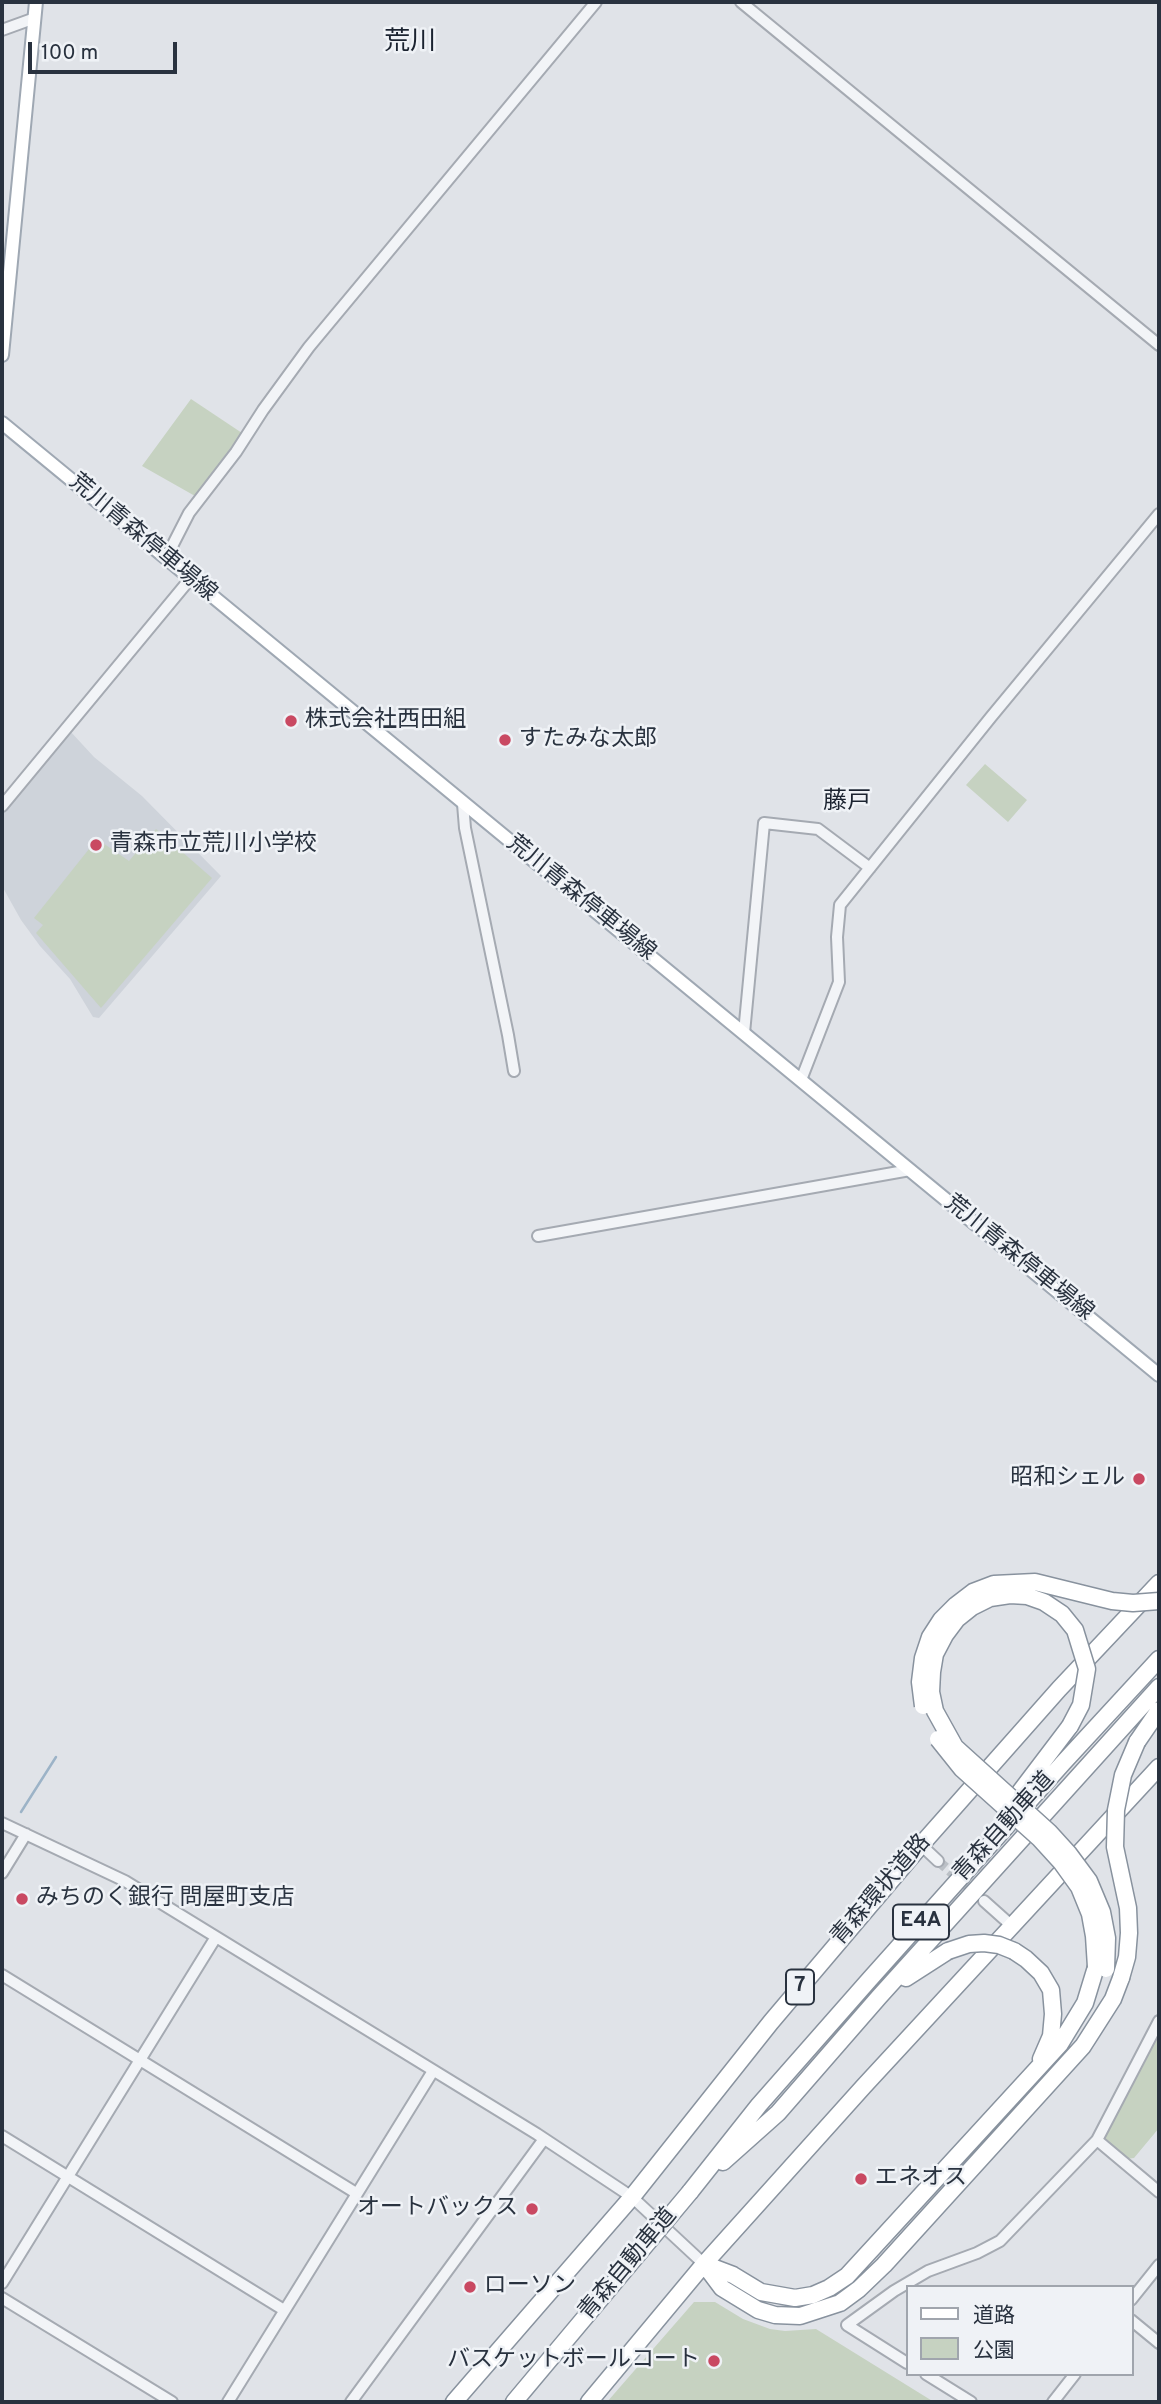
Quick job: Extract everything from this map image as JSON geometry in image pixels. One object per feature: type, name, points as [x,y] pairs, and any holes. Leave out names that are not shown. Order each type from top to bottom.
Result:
[{"type":"highway","points":[[704,2264],[733,2275],[761,2292],[778,2297],[813,2295],[829,2288],[847,2276],[863,2260],[1060,2044],[1076,2021],[1101,1968],[1090,1914],[1079,1887],[1040,1839],[962,1769],[939,1741],[928,1722],[922,1701],[920,1682],[923,1658],[930,1637],[941,1620],[973,1592],[994,1584],[1035,1582],[1112,1601],[1159,1601]]},
{"type":"highway","name":"青森環状道路","points":[[454,2402],[632,2197],[771,2022],[921,1845],[1059,1689],[1159,1583]]},
{"type":"highway","points":[[869,1980],[972,1854],[1070,1726],[1081,1705],[1087,1669],[1075,1630],[1062,1614],[1044,1602],[1027,1596],[1010,1595],[990,1598],[972,1607],[957,1619],[945,1635],[935,1654],[932,1682],[935,1711],[955,1746],[1049,1832],[1069,1854],[1089,1881],[1102,1912],[1107,1938],[1093,2012],[1081,2035],[1040,2093]]},
{"type":"highway","name":"青森自動車道","points":[[514,2402],[760,2105],[1063,1763],[1159,1659]]},
{"type":"highway","name":"青森自動車道","points":[[690,2192],[778,2113],[1159,1687]]},
{"type":"highway","points":[[704,2264],[722,2288],[758,2310],[775,2315],[800,2316],[840,2303],[884,2265],[1083,2046],[1113,1999],[1127,1957],[1129,1921],[1115,1847],[1116,1810],[1122,1775],[1137,1742],[1159,1710]]},
{"type":"highway","points":[[589,2402],[704,2264],[1159,1767]]},
{"type":"highway","points":[[879,1997],[927,1962],[948,1951],[969,1944],[984,1943],[1014,1951],[1041,1973],[1051,1990],[1051,2036],[1037,2068]]},
{"type":"main road","points":[[2,355],[36,2]]},
{"type":"main road","name":"荒川青森停車場線","points":[[2,423],[1159,1375]]},
{"type":"street","points":[[166,558],[189,513],[236,452],[301,358],[596,2]]},
{"type":"street","points":[[741,2],[1159,345]]},
{"type":"street","points":[[2,30],[35,18]]},
{"type":"street","points":[[801,1080],[839,982],[837,937],[840,905],[1159,514]]},
{"type":"street","points":[[2,806],[190,579]]},
{"type":"street","points":[[463,803],[465,828],[514,1071]]},
{"type":"street","points":[[744,1033],[764,823],[818,829],[870,868]]},
{"type":"street","points":[[538,1236],[910,1170]]},
{"type":"street","points":[[2,1823],[125,1881],[544,2139],[632,2197],[704,2264]]},
{"type":"street","points":[[2,1873],[26,1834]]},
{"type":"street","points":[[921,1845],[938,1861]]},
{"type":"street","points":[[984,1901],[1012,1926]]},
{"type":"street","points":[[2,2283],[216,1937]]},
{"type":"street","points":[[2,1975],[356,2193]]},
{"type":"street","points":[[906,2362],[847,2325],[894,2291],[928,2272],[1000,2241],[1097,2140],[1159,2023]]},
{"type":"street","points":[[228,2402],[433,2070]]},
{"type":"street","points":[[2,2136],[284,2310]]},
{"type":"street","points":[[351,2402],[544,2139]]},
{"type":"street","points":[[1097,2140],[1159,2192]]},
{"type":"street","points":[[1133,2297],[1159,2264]]},
{"type":"street","points":[[2,2298],[172,2402]]},
{"type":"street","points":[[1133,2321],[1159,2343]]},
{"type":"street","points":[[929,2376],[971,2402]]},
{"type":"street","points":[[1053,2402],[1072,2376]]},
{"type":"shaded area","name":"青森市立荒川小学校","points":[[70,731],[94,757],[142,796],[221,876],[99,1018],[93,1017],[70,979],[40,946],[21,920],[2,886],[2,813]]},
{"type":"green space","points":[[191,399],[242,433],[195,496],[142,466]]},
{"type":"green space","points":[[985,764],[1027,800],[1008,822],[966,785]]},
{"type":"green space","points":[[156,829],[212,878],[101,1008],[36,933],[43,925],[34,918],[97,839],[129,861]]},
{"type":"green space","points":[[1159,2036],[1159,2128],[1134,2158],[1126,2159],[1105,2142],[1104,2135],[1155,2037]]},
{"type":"green space","points":[[694,2302],[715,2302],[743,2319],[770,2329],[816,2329],[934,2402],[607,2402]]},
{"type":"waterway","points":[[21,1812],[56,1757]]},
{"type":"tunnel","points":[[938,1861],[977,1894]]},
{"type":"place","name":"株式会社西田組","points":[[291,721]]},
{"type":"place","name":"すたみな太郎","points":[[505,740]]},
{"type":"place","name":"青森市立荒川小学校","points":[[96,845]]},
{"type":"place","name":"昭和シェル","points":[[1139,1479]]},
{"type":"place","name":"みちのく銀行 問屋町支店","points":[[22,1899]]},
{"type":"place","name":"エネオス","points":[[861,2179]]},
{"type":"place","name":"オートバックス","points":[[532,2209]]},
{"type":"place","name":"ローソン","points":[[470,2287]]},
{"type":"place","name":"バスケットボールコート","points":[[714,2361]]},
{"type":"district","name":"荒川","points":[[410,44]]},
{"type":"district","name":"藤戸","points":[[847,803]]}]
